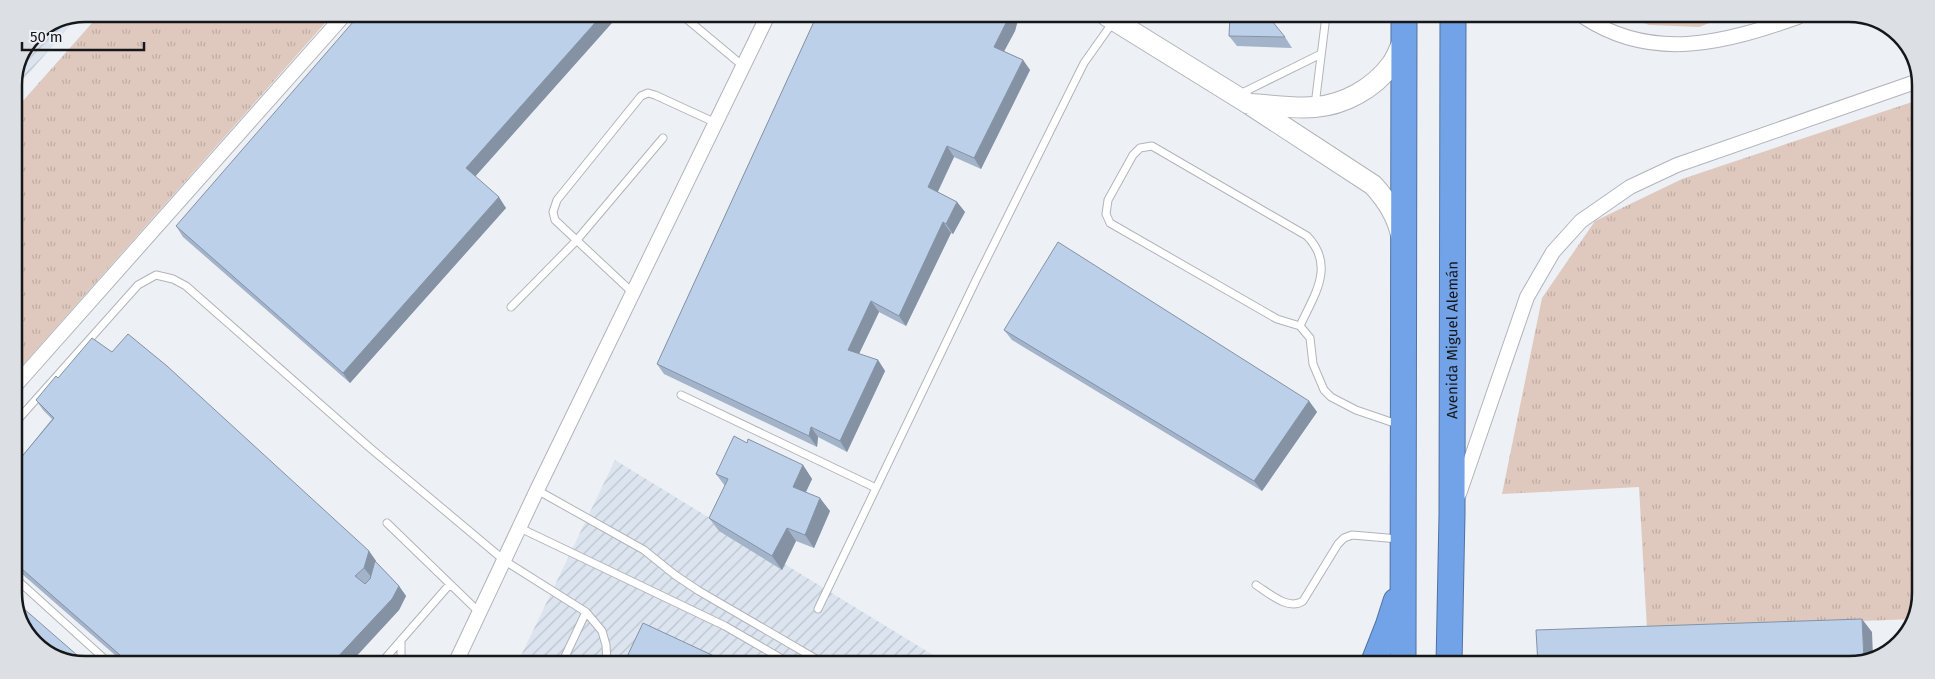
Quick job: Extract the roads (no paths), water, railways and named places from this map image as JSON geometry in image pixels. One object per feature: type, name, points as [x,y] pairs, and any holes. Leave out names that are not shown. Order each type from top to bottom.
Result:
[{"type":"highway","name":"Avenida Miguel Alemán","points":[[1449,656],[1452,514],[1453,22]]},
{"type":"highway","points":[[1403,656],[1404,27]]},
{"type":"highway","points":[[1376,656],[1388,626],[1403,572]]},
{"type":"main road","points":[[1120,22],[1372,185],[1380,193],[1395,216],[1404,252]]},
{"type":"main road","points":[[1242,100],[1315,107],[1345,100],[1373,84],[1392,64],[1404,27]]},
{"type":"street","points":[[23,377],[338,22]]},
{"type":"street","points":[[459,656],[537,490],[765,22]]},
{"type":"street","points":[[1592,22],[1637,41],[1678,45],[1716,42],[1756,32],[1784,22]]},
{"type":"street","points":[[1452,514],[1527,297],[1553,252],[1581,221],[1630,187],[1677,165],[1912,83]]},
{"type":"lane","points":[[690,22],[743,66]]},
{"type":"lane","points":[[818,608],[976,280],[1084,63],[1109,22]]},
{"type":"lane","points":[[1315,107],[1325,22]]},
{"type":"lane","points":[[1242,100],[1322,54]]},
{"type":"lane","points":[[633,292],[555,220],[553,212],[557,200],[641,96],[648,93],[663,98],[716,123]]},
{"type":"lane","points":[[511,307],[576,241],[663,138]]},
{"type":"lane","points":[[1300,326],[1321,280],[1322,268],[1316,244],[1307,236],[1152,146],[1140,148],[1132,155],[1108,200],[1106,214],[1110,223],[1276,319],[1300,326],[1310,338],[1313,364],[1324,390],[1331,397],[1356,410],[1404,427]]},
{"type":"lane","points":[[23,414],[138,285],[156,275],[173,279],[186,286],[369,447],[505,561],[586,612],[602,630],[607,656]]},
{"type":"lane","points":[[681,395],[876,488]]},
{"type":"lane","points":[[537,490],[644,550],[675,575],[699,591],[811,656]]},
{"type":"lane","points":[[387,523],[480,613]]},
{"type":"lane","points":[[520,528],[725,626],[777,656]]},
{"type":"lane","points":[[1256,585],[1288,605],[1298,604],[1302,601],[1338,544],[1344,538],[1352,535],[1404,539]]},
{"type":"lane","points":[[387,656],[450,584]]},
{"type":"lane","points":[[23,585],[101,656]]},
{"type":"lane","points":[[565,656],[586,612]]},
{"type":"lane","points":[[401,640],[401,656]]}]
